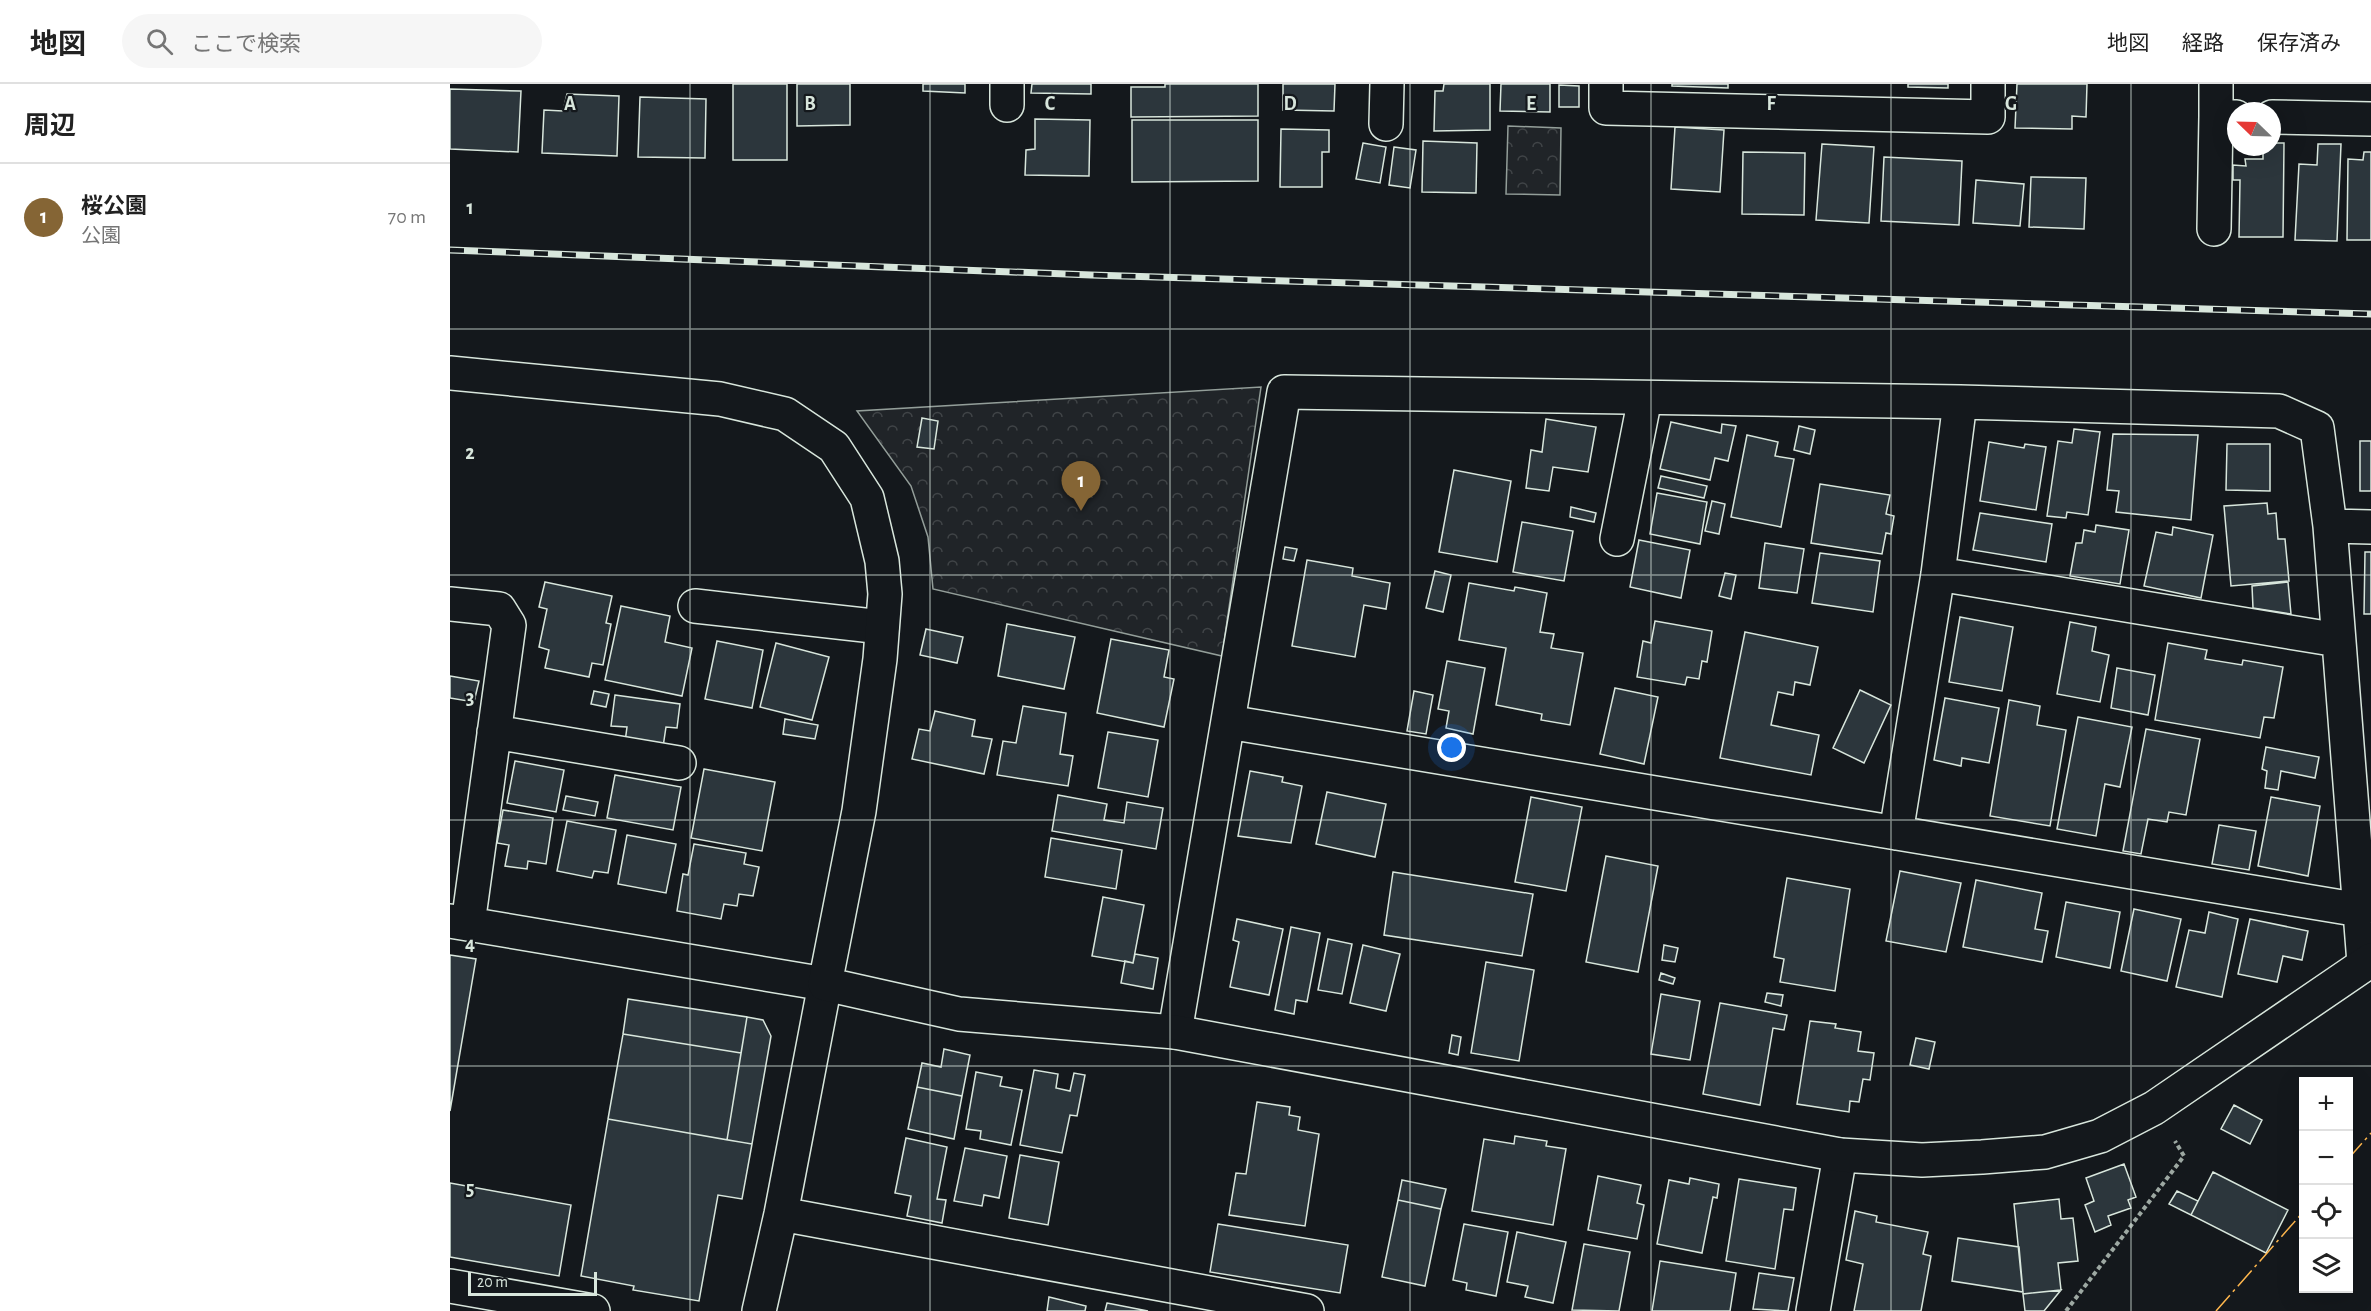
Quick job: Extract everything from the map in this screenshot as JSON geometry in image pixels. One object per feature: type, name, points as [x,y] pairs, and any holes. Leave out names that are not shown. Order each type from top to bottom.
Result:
[{"type":"street","points":[[1386,124],[1387,84]]},
{"type":"street","points":[[1606,84],[1605,108],[1988,117],[1988,84]]},
{"type":"street","points":[[2214,229],[2226,116],[2216,84]]},
{"type":"street","points":[[2281,117],[2371,119]]},
{"type":"street","points":[[450,373],[720,399],[785,414],[834,447],[867,498],[882,561],[885,594],[880,659],[859,811],[781,1214],[759,1311]]},
{"type":"street","points":[[450,604],[499,609],[509,625],[494,732],[459,922],[825,984],[959,1014],[1174,1032],[1840,1155],[1922,1160],[2045,1152],[2100,1136],[2154,1108],[2368,961],[2360,910],[2330,526],[2317,428],[2279,411],[1960,402],[1284,392],[1174,1032]]},
{"type":"street","points":[[1617,539],[1645,398]]},
{"type":"street","points":[[1896,833],[1938,574],[1960,402]]},
{"type":"street","points":[[2330,526],[2371,527]]},
{"type":"street","points":[[1938,574],[2338,640]]},
{"type":"street","points":[[695,606],[882,627]]},
{"type":"street","points":[[1228,722],[2360,910]]},
{"type":"street","points":[[494,732],[679,763]]},
{"type":"street","points":[[1813,1311],[1840,1155]]},
{"type":"street","points":[[781,1214],[1307,1311]]},
{"type":"street","points":[[450,1286],[593,1311]]},
{"type":"path","points":[[2066,1311],[2184,1156],[2154,1108]]},
{"type":"green space","points":[[1508,126],[1561,128],[1560,195],[1506,194]]},
{"type":"green space","points":[[1261,387],[1222,656],[933,589],[928,537],[911,486],[857,411]]},
{"type":"building","points":[[733,84],[787,84],[787,160],[733,160]]},
{"type":"building","points":[[797,84],[850,84],[850,125],[797,126]]},
{"type":"building","points":[[923,84],[965,84],[965,93],[923,91]]},
{"type":"building","points":[[1032,84],[1091,84],[1091,94],[1031,93]]},
{"type":"building","points":[[1165,84],[1258,84],[1258,116],[1131,117],[1131,87],[1165,87]]},
{"type":"building","points":[[1283,84],[1335,84],[1334,111],[1283,110]]},
{"type":"building","points":[[1444,84],[1490,84],[1490,130],[1434,131],[1435,91],[1443,91]]},
{"type":"building","points":[[1501,84],[1550,84],[1550,112],[1500,111]]},
{"type":"building","points":[[1672,84],[1728,84],[1728,88],[1672,86]]},
{"type":"building","points":[[1908,84],[1948,84],[1948,88],[1908,87]]},
{"type":"building","points":[[2017,84],[2087,84],[2086,117],[2072,116],[2072,129],[2015,128]]},
{"type":"building","points":[[1559,85],[1579,86],[1579,107],[1559,107]]},
{"type":"building","points":[[450,89],[521,91],[518,152],[450,149]]},
{"type":"building","points":[[567,94],[619,96],[617,156],[542,153],[544,110],[563,111]]},
{"type":"building","points":[[640,97],[706,99],[705,158],[638,157]]},
{"type":"building","points":[[1035,119],[1090,120],[1089,176],[1025,175],[1026,150],[1035,149]]},
{"type":"building","points":[[1132,120],[1258,120],[1258,181],[1132,182]]},
{"type":"building","points":[[1675,127],[1724,130],[1720,192],[1671,189]]},
{"type":"building","points":[[1281,129],[1329,130],[1329,152],[1322,152],[1322,187],[1280,187]]},
{"type":"building","points":[[1423,141],[1477,143],[1476,193],[1422,192]]},
{"type":"building","points":[[1363,143],[1386,147],[1380,183],[1356,179]]},
{"type":"building","points":[[2281,143],[2284,143],[2283,237],[2239,237],[2240,180],[2233,180],[2233,165],[2246,166],[2245,159],[2263,159],[2263,156],[2281,156]]},
{"type":"building","points":[[1822,144],[1874,147],[1869,223],[1816,220]]},
{"type":"building","points":[[2318,144],[2341,144],[2337,241],[2295,240],[2299,164],[2317,165]]},
{"type":"building","points":[[1394,147],[1416,150],[1410,188],[1389,185]]},
{"type":"building","points":[[1743,152],[1805,153],[1804,215],[1742,214]]},
{"type":"building","points":[[2364,152],[2371,152],[2371,240],[2347,240],[2348,159],[2363,160]]},
{"type":"building","points":[[1884,157],[1962,161],[1959,225],[1881,221]]},
{"type":"building","points":[[2031,177],[2086,178],[2084,229],[2029,227]]},
{"type":"building","points":[[1976,180],[2024,184],[2020,226],[1973,223]]},
{"type":"building","points":[[922,418],[938,421],[934,449],[917,447]]},
{"type":"building","points":[[1546,419],[1596,427],[1588,472],[1553,467],[1549,491],[1526,488],[1531,450],[1542,452]]},
{"type":"building","points":[[1671,422],[1721,433],[1722,424],[1736,426],[1728,461],[1715,458],[1710,480],[1660,469]]},
{"type":"building","points":[[1799,426],[1815,430],[1810,454],[1794,450]]},
{"type":"building","points":[[2074,429],[2100,432],[2088,515],[2067,512],[2066,518],[2047,516],[2058,441],[2072,443]]},
{"type":"building","points":[[2113,434],[2198,435],[2191,520],[2116,512],[2119,491],[2107,490]]},
{"type":"building","points":[[1747,435],[1778,442],[1775,456],[1794,459],[1781,527],[1731,517]]},
{"type":"building","points":[[2360,441],[2371,441],[2371,491],[2360,491]]},
{"type":"building","points":[[1989,442],[2024,448],[2025,444],[2046,447],[2036,510],[1980,501]]},
{"type":"building","points":[[2227,444],[2270,444],[2270,491],[2226,490]]},
{"type":"building","points":[[1454,470],[1511,481],[1497,562],[1439,552]]},
{"type":"building","points":[[1661,476],[1707,486],[1704,498],[1658,488]]},
{"type":"building","points":[[1820,484],[1890,495],[1886,514],[1894,516],[1891,534],[1886,533],[1882,554],[1811,543]]},
{"type":"building","points":[[1657,493],[1707,502],[1700,544],[1650,534]]},
{"type":"building","points":[[1712,501],[1725,504],[1719,534],[1705,531]]},
{"type":"building","points":[[2267,503],[2268,514],[2276,513],[2278,539],[2285,539],[2289,581],[2231,586],[2224,506]]},
{"type":"building","points":[[1571,507],[1596,513],[1594,522],[1570,517]]},
{"type":"building","points":[[1980,513],[2052,524],[2046,562],[1973,550]]},
{"type":"building","points":[[1522,522],[1573,531],[1564,581],[1513,572]]},
{"type":"building","points":[[2096,525],[2129,530],[2120,584],[2070,576],[2076,543],[2082,543],[2084,530],[2095,532]]},
{"type":"building","points":[[2173,527],[2213,535],[2201,598],[2144,586],[2156,532],[2172,535]]},
{"type":"building","points":[[1639,540],[1690,550],[1681,598],[1630,587]]},
{"type":"building","points":[[1765,543],[1804,549],[1797,593],[1759,588]]},
{"type":"building","points":[[1285,547],[1297,549],[1294,561],[1283,559]]},
{"type":"building","points":[[2365,552],[2371,552],[2371,614],[2364,614]]},
{"type":"building","points":[[1820,553],[1880,561],[1873,612],[1812,603]]},
{"type":"building","points":[[1307,560],[1353,568],[1352,576],[1390,583],[1386,609],[1364,605],[1355,657],[1292,646]]},
{"type":"building","points":[[1435,571],[1451,575],[1443,612],[1426,608]]},
{"type":"building","points":[[1725,573],[1736,575],[1731,599],[1719,596]]},
{"type":"building","points":[[545,582],[612,596],[606,623],[611,624],[603,665],[592,663],[589,677],[545,668],[549,650],[539,647],[547,609],[539,607]]},
{"type":"building","points":[[2288,582],[2291,614],[2253,608],[2252,586]]},
{"type":"building","points":[[1469,583],[1514,591],[1515,587],[1547,593],[1540,632],[1554,634],[1551,648],[1583,653],[1570,725],[1541,720],[1542,714],[1496,705],[1506,648],[1459,640]]},
{"type":"building","points":[[621,606],[670,616],[665,642],[692,648],[682,696],[605,680]]},
{"type":"building","points":[[1960,617],[2013,627],[2002,691],[1949,682]]},
{"type":"building","points":[[1655,621],[1712,631],[1707,662],[1702,661],[1699,679],[1687,677],[1685,685],[1637,677],[1643,641],[1651,643]]},
{"type":"building","points":[[2070,622],[2096,627],[2092,651],[2109,655],[2100,702],[2057,694]]},
{"type":"building","points":[[1007,624],[1075,637],[1064,689],[998,676]]},
{"type":"building","points":[[926,629],[963,637],[957,663],[920,655]]},
{"type":"building","points":[[1745,632],[1818,647],[1810,685],[1795,682],[1793,695],[1778,692],[1771,725],[1819,735],[1811,775],[1720,758]]},
{"type":"building","points":[[1111,639],[1169,650],[1164,677],[1174,679],[1164,727],[1097,713]]},
{"type":"building","points":[[717,641],[763,650],[752,708],[705,699]]},
{"type":"building","points":[[776,643],[829,657],[812,720],[760,707]]},
{"type":"building","points":[[2168,643],[2207,650],[2205,659],[2242,665],[2243,660],[2283,667],[2274,718],[2264,717],[2260,738],[2155,720]]},
{"type":"building","points":[[1447,661],[1485,668],[1473,734],[1446,728],[1449,711],[1438,709]]},
{"type":"building","points":[[2117,668],[2155,675],[2148,715],[2111,708]]},
{"type":"building","points":[[450,676],[479,681],[474,702],[450,698]]},
{"type":"building","points":[[1615,688],[1658,697],[1644,764],[1600,754]]},
{"type":"building","points":[[1860,690],[1891,705],[1864,763],[1833,748]]},
{"type":"building","points":[[594,691],[609,694],[606,707],[591,704]]},
{"type":"building","points":[[1414,691],[1433,695],[1426,734],[1407,731]]},
{"type":"building","points":[[615,695],[680,704],[677,728],[666,727],[663,747],[625,742],[627,727],[611,726]]},
{"type":"building","points":[[1945,698],[1999,708],[1989,763],[1962,758],[1961,766],[1934,760]]},
{"type":"building","points":[[2009,700],[2040,706],[2037,725],[2066,730],[2050,826],[1990,816]]},
{"type":"building","points":[[1023,706],[1066,713],[1060,754],[1073,756],[1068,786],[997,775],[1003,741],[1016,743]]},
{"type":"building","points":[[935,711],[975,720],[972,736],[992,739],[984,774],[912,759],[919,729],[930,731]]},
{"type":"building","points":[[2078,717],[2132,727],[2120,787],[2105,784],[2096,836],[2057,829]]},
{"type":"building","points":[[785,719],[818,725],[815,739],[783,734]]},
{"type":"building","points":[[2146,729],[2200,739],[2186,815],[2169,812],[2167,822],[2148,819],[2141,854],[2123,851]]},
{"type":"building","points":[[1108,732],[1158,740],[1148,797],[1098,788]]},
{"type":"building","points":[[2266,747],[2319,757],[2315,778],[2281,771],[2278,790],[2265,788],[2267,771],[2262,769]]},
{"type":"building","points":[[515,761],[564,770],[556,812],[507,803]]},
{"type":"building","points":[[704,769],[775,782],[762,851],[691,838]]},
{"type":"building","points":[[1250,771],[1283,777],[1282,782],[1302,786],[1291,843],[1238,836]]},
{"type":"building","points":[[615,775],[681,787],[673,830],[607,818]]},
{"type":"building","points":[[1327,792],[1386,804],[1375,857],[1316,844]]},
{"type":"building","points":[[1058,795],[1107,804],[1104,820],[1124,823],[1127,802],[1163,808],[1156,849],[1052,831]]},
{"type":"building","points":[[566,796],[598,802],[595,816],[563,810]]},
{"type":"building","points":[[1531,797],[1582,807],[1566,891],[1515,882]]},
{"type":"building","points":[[2271,797],[2320,806],[2308,876],[2258,866]]},
{"type":"building","points":[[503,810],[553,818],[546,864],[528,861],[527,869],[505,866],[509,845],[497,843]]},
{"type":"building","points":[[567,821],[616,830],[608,873],[594,871],[592,878],[557,871]]},
{"type":"building","points":[[2219,825],[2256,831],[2249,870],[2212,864]]},
{"type":"building","points":[[627,835],[676,844],[666,893],[618,884]]},
{"type":"building","points":[[1051,838],[1122,850],[1116,889],[1045,877]]},
{"type":"building","points":[[694,844],[746,853],[744,864],[759,867],[753,896],[739,894],[737,906],[724,904],[721,919],[677,911],[683,874],[688,875]]},
{"type":"building","points":[[1606,856],[1658,866],[1638,972],[1586,962]]},
{"type":"building","points":[[1900,871],[1961,883],[1946,952],[1886,941]]},
{"type":"building","points":[[1393,872],[1533,894],[1522,956],[1384,935]]},
{"type":"building","points":[[1787,878],[1850,889],[1835,991],[1780,982],[1784,959],[1774,957]]},
{"type":"building","points":[[1976,880],[2042,893],[2035,929],[2048,931],[2042,962],[1963,947]]},
{"type":"building","points":[[1103,897],[1144,905],[1133,963],[1092,956]]},
{"type":"building","points":[[2066,902],[2120,912],[2110,968],[2056,957]]},
{"type":"building","points":[[2134,909],[2181,919],[2167,981],[2121,971]]},
{"type":"building","points":[[2209,912],[2238,919],[2222,997],[2176,987],[2189,930],[2205,933]]},
{"type":"building","points":[[1237,919],[1283,929],[1269,995],[1230,987],[1239,942],[1233,940]]},
{"type":"building","points":[[2250,919],[2308,931],[2302,960],[2283,956],[2277,982],[2238,974]]},
{"type":"building","points":[[1291,927],[1320,933],[1307,1002],[1296,1000],[1294,1014],[1275,1010]]},
{"type":"building","points":[[1328,939],[1352,944],[1342,994],[1318,990]]},
{"type":"building","points":[[1363,945],[1400,954],[1386,1011],[1350,1003]]},
{"type":"building","points":[[1664,945],[1678,948],[1675,962],[1662,960]]},
{"type":"building","points":[[1135,954],[1158,958],[1153,989],[1121,983],[1125,961],[1133,963]]},
{"type":"building","points":[[450,955],[476,959],[450,1111]]},
{"type":"building","points":[[1486,962],[1534,970],[1519,1061],[1471,1053]]},
{"type":"building","points":[[1661,973],[1675,978],[1673,984],[1659,980]]},
{"type":"building","points":[[1767,993],[1783,995],[1781,1006],[1765,1002]]},
{"type":"building","points":[[1661,994],[1700,1001],[1690,1060],[1651,1054]]},
{"type":"building","points":[[628,999],[747,1017],[741,1053],[623,1034]]},
{"type":"building","points":[[1720,1003],[1787,1015],[1784,1030],[1773,1028],[1760,1105],[1703,1094]]},
{"type":"building","points":[[747,1017],[763,1020],[771,1036],[752,1144],[727,1140]]},
{"type":"building","points":[[1810,1021],[1836,1024],[1835,1028],[1861,1032],[1858,1051],[1874,1053],[1870,1080],[1863,1079],[1859,1102],[1850,1101],[1849,1112],[1797,1104]]},
{"type":"building","points":[[623,1034],[741,1053],[727,1140],[608,1119]]},
{"type":"building","points":[[1452,1035],[1461,1037],[1458,1055],[1449,1053]]},
{"type":"building","points":[[1916,1038],[1935,1042],[1929,1069],[1910,1065]]},
{"type":"building","points":[[944,1049],[970,1055],[962,1096],[917,1087],[922,1063],[941,1067]]},
{"type":"building","points":[[1034,1070],[1058,1074],[1056,1088],[1070,1091],[1074,1073],[1085,1075],[1077,1116],[1070,1115],[1062,1153],[1020,1145]]},
{"type":"building","points":[[976,1072],[1002,1077],[1000,1086],[1022,1090],[1011,1145],[980,1139],[981,1131],[966,1129]]},
{"type":"building","points":[[917,1087],[962,1096],[954,1139],[908,1129]]},
{"type":"building","points":[[1257,1102],[1290,1107],[1289,1115],[1300,1117],[1298,1130],[1319,1134],[1305,1226],[1229,1215],[1236,1173],[1246,1174]]},
{"type":"building","points":[[2234,1105],[2262,1120],[2250,1144],[2221,1129]]},
{"type":"building","points":[[608,1119],[752,1144],[742,1199],[718,1195],[699,1301],[633,1290],[634,1286],[581,1276]]},
{"type":"building","points":[[1515,1136],[1547,1141],[1546,1146],[1566,1149],[1553,1225],[1472,1211],[1484,1139],[1514,1144]]},
{"type":"building","points":[[906,1138],[947,1147],[937,1199],[946,1200],[942,1223],[907,1216],[911,1196],[895,1193]]},
{"type":"building","points":[[965,1148],[1007,1156],[999,1198],[984,1195],[982,1206],[954,1201]]},
{"type":"building","points":[[1020,1155],[1059,1162],[1048,1225],[1009,1218]]},
{"type":"building","points":[[2124,1164],[2136,1197],[2128,1200],[2131,1208],[2108,1216],[2111,1225],[2095,1232],[2085,1205],[2094,1201],[2086,1178]]},
{"type":"building","points":[[2213,1172],[2288,1210],[2266,1253],[2191,1215]]},
{"type":"building","points":[[1598,1176],[1641,1185],[1637,1203],[1644,1205],[1637,1239],[1588,1230]]},
{"type":"building","points":[[1690,1178],[1719,1184],[1717,1198],[1713,1197],[1702,1253],[1657,1244],[1669,1180],[1689,1184]]},
{"type":"building","points":[[1739,1179],[1796,1188],[1793,1210],[1784,1209],[1775,1269],[1726,1261]]},
{"type":"building","points":[[1402,1180],[1446,1189],[1441,1209],[1398,1200]]},
{"type":"building","points":[[450,1183],[571,1205],[559,1276],[450,1257]]},
{"type":"building","points":[[2177,1191],[2198,1201],[2191,1215],[2169,1204]]},
{"type":"building","points":[[2059,1199],[2061,1219],[2073,1218],[2078,1261],[2058,1263],[2061,1290],[2023,1294],[2014,1204]]},
{"type":"building","points":[[1398,1200],[1441,1209],[1425,1286],[1382,1277]]},
{"type":"building","points":[[1855,1211],[1877,1216],[1876,1222],[1928,1232],[1923,1254],[1931,1256],[1921,1311],[1854,1311],[1863,1264],[1846,1260]]},
{"type":"building","points":[[1218,1224],[1348,1245],[1340,1293],[1210,1272]]},
{"type":"building","points":[[1464,1224],[1508,1232],[1496,1296],[1466,1290],[1467,1283],[1453,1280]]},
{"type":"building","points":[[1517,1232],[1566,1242],[1553,1303],[1525,1297],[1528,1286],[1507,1282]]},
{"type":"building","points":[[1958,1238],[2019,1247],[2023,1292],[1952,1281]]},
{"type":"building","points":[[1584,1244],[1630,1252],[1619,1311],[1572,1310]]},
{"type":"building","points":[[1660,1261],[1736,1273],[1730,1311],[1652,1311]]},
{"type":"building","points":[[1759,1273],[1794,1278],[1788,1311],[1753,1309]]},
{"type":"building","points":[[2061,1290],[2044,1311],[2025,1311],[2023,1294]]},
{"type":"building","points":[[1049,1297],[1086,1306],[1085,1311],[1047,1311]]},
{"type":"building","points":[[1107,1303],[1148,1311],[1105,1311]]},
{"type":"railway","points":[[450,250],[1091,275],[2371,314]]},
{"type":"power","points":[[2353,1153],[2371,1133]]},
{"type":"power","points":[[2216,1311],[2299,1217]]},
{"type":"place","name":"桜公園","points":[[1081,511]]}]
